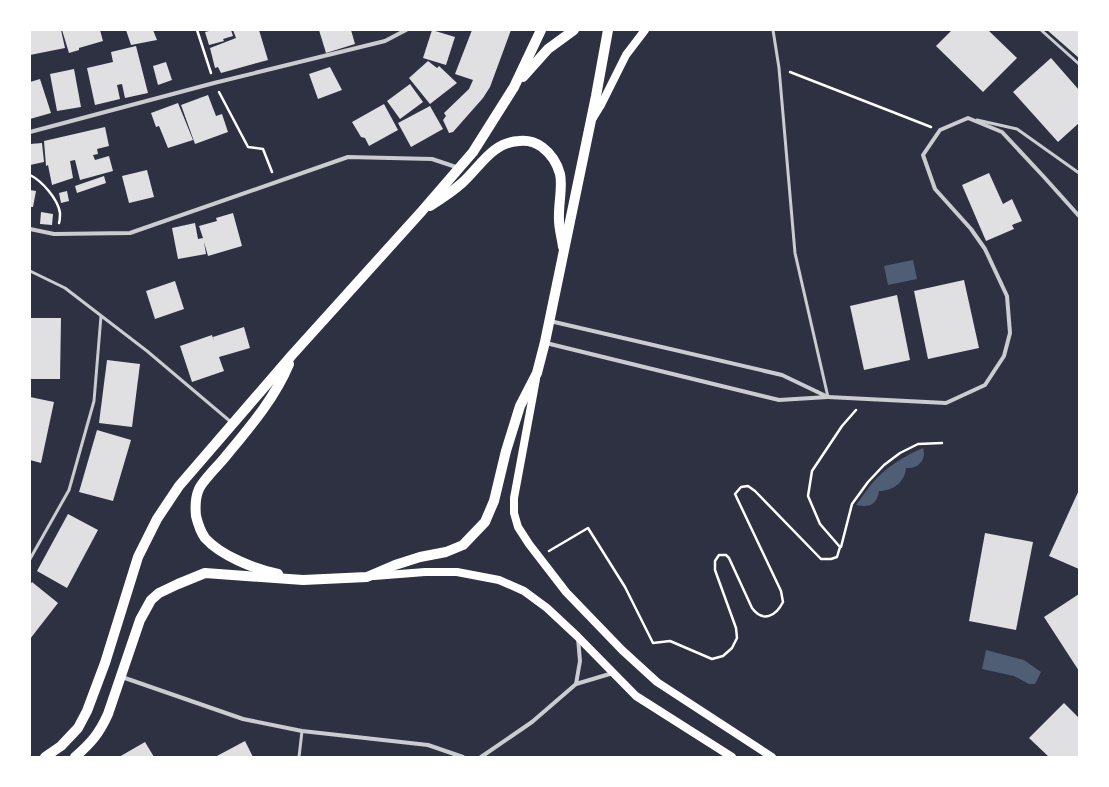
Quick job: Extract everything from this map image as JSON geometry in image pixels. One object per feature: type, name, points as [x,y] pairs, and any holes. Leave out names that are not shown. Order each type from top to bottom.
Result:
[{"type":"main road","points":[[45,757],[78,728],[87,711],[138,557],[157,519],[179,486],[232,423],[422,211],[472,152],[514,87],[541,30]]},
{"type":"main road","points":[[514,87],[548,49],[574,30]]},
{"type":"main road","points":[[608,30],[550,321],[537,373],[514,498],[514,513],[518,527],[528,544],[571,597],[622,650],[657,682],[772,757]]},
{"type":"main road","points":[[590,122],[601,105],[626,55],[645,30]]},
{"type":"main road","points":[[422,211],[442,199],[462,182],[495,148],[510,141],[526,140],[538,145],[548,152],[560,175],[561,187],[559,221],[564,253]]},
{"type":"main road","points":[[292,355],[286,372],[273,394],[240,439],[200,487],[196,498],[196,512],[198,526],[206,538],[221,552],[245,563],[303,580]]},
{"type":"main road","points":[[367,576],[395,565],[420,557],[446,552],[463,545],[481,527],[485,522],[494,501],[506,450],[520,406],[537,373]]},
{"type":"main road","points":[[75,757],[93,741],[101,729],[108,714],[140,620],[151,600],[159,593],[205,573],[303,580],[426,572],[457,572],[499,580],[524,592],[547,608],[636,696],[732,757]]},
{"type":"street","points":[[30,132],[214,83],[385,41],[406,30]]},
{"type":"street","points":[[545,342],[779,400],[828,397],[946,403],[985,385],[1004,356],[1010,333],[1007,296],[985,249],[971,229],[935,189],[923,155],[940,130],[968,118],[1002,132],[1079,216]]},
{"type":"street","points":[[30,229],[59,234],[130,233],[348,157],[432,159],[459,168]]},
{"type":"street","points":[[550,321],[782,375],[828,397]]},
{"type":"street","points":[[576,684],[580,661],[577,636]]},
{"type":"street","points":[[481,757],[532,722],[576,684],[612,673]]},
{"type":"street","points":[[120,676],[244,719],[302,731],[428,745],[462,757]]},
{"type":"lane","points":[[773,30],[779,68],[795,253],[828,397]]},
{"type":"lane","points":[[1041,30],[1079,64]]},
{"type":"lane","points":[[968,118],[1017,129],[1079,173]]},
{"type":"lane","points":[[30,276],[31,271],[65,288],[147,351],[232,423]]},
{"type":"lane","points":[[30,559],[69,490],[94,401],[101,316]]},
{"type":"lane","points":[[298,757],[302,731]]},
{"type":"path","points":[[197,30],[214,83],[248,147],[263,149],[272,173],[262,178],[260,188]]},
{"type":"path","points":[[779,68],[940,130]]},
{"type":"path","points":[[30,175],[37,178],[52,195],[60,212],[59,234]]},
{"type":"path","points":[[840,547],[820,524],[808,496],[812,471],[842,426],[866,399]]},
{"type":"path","points":[[539,557],[588,528],[625,587],[653,643],[670,641],[712,659],[723,656],[732,648],[737,638],[736,628],[715,570],[715,561],[719,555],[726,555],[729,558],[756,614],[764,617],[773,614],[780,608],[783,602],[781,592],[735,494],[741,487],[748,486],[755,491],[821,559],[831,559],[837,556],[852,504],[868,482],[884,464],[900,453],[918,444],[942,443]]},
{"type":"water","points":[[913,260],[917,279],[888,285],[884,266]]},
{"type":"water","points":[[923,448],[923,460],[914,467],[906,468],[903,478],[897,485],[884,491],[879,491],[876,500],[868,506],[856,505],[871,484],[882,473],[898,461]]},
{"type":"water","points":[[986,650],[1024,660],[1041,672],[1035,684],[1029,684],[1014,676],[982,669]]},
{"type":"building","points":[[30,30],[61,30],[65,48],[30,55]]},
{"type":"building","points":[[62,30],[100,30],[103,41],[79,48],[79,50],[69,53]]},
{"type":"building","points":[[126,30],[153,30],[157,40],[131,45]]},
{"type":"building","points":[[213,30],[231,30],[233,36],[223,39],[224,41],[209,45],[205,32]]},
{"type":"building","points":[[233,30],[259,30],[268,60],[221,73],[218,67],[215,68],[210,48],[236,38]]},
{"type":"building","points":[[319,30],[351,30],[355,44],[326,53]]},
{"type":"building","points":[[432,30],[455,37],[446,65],[423,58]]},
{"type":"building","points":[[472,30],[511,30],[490,87],[483,98],[453,132],[449,133],[443,120],[446,116],[444,113],[469,89],[473,80],[455,74]]},
{"type":"building","points":[[952,30],[988,30],[1017,58],[983,92],[936,46]]},
{"type":"building","points":[[1047,30],[1079,30],[1079,58]]},
{"type":"building","points":[[136,46],[148,93],[125,98],[122,84],[117,85],[120,99],[95,105],[87,68],[113,62],[111,52]]},
{"type":"building","points":[[1051,58],[1079,90],[1079,123],[1058,142],[1013,92]]},
{"type":"building","points":[[428,61],[437,68],[439,66],[457,83],[430,104],[409,78]]},
{"type":"building","points":[[166,62],[172,80],[158,85],[153,66]]},
{"type":"building","points":[[330,67],[342,90],[318,99],[309,74]]},
{"type":"building","points":[[74,69],[81,107],[57,111],[50,74]]},
{"type":"building","points":[[40,79],[51,113],[30,119],[30,82]]},
{"type":"building","points":[[410,84],[423,102],[400,119],[387,101]]},
{"type":"building","points":[[208,95],[216,116],[222,114],[228,132],[195,144],[181,105]]},
{"type":"building","points":[[178,103],[193,140],[168,148],[159,126],[156,127],[151,113]]},
{"type":"building","points":[[384,104],[398,130],[369,146],[365,138],[361,137],[352,122]]},
{"type":"building","points":[[430,106],[443,129],[411,147],[398,123]]},
{"type":"building","points":[[105,127],[109,146],[97,149],[98,154],[93,155],[95,160],[109,156],[113,171],[80,180],[75,160],[70,161],[73,178],[52,185],[48,165],[46,166],[44,141]]},
{"type":"building","points":[[42,143],[44,162],[30,165],[30,144]]},
{"type":"building","points":[[147,170],[154,197],[129,203],[122,176]]},
{"type":"building","points":[[989,173],[1003,204],[1012,199],[1022,221],[1012,225],[1014,229],[986,241],[962,185]]},
{"type":"building","points":[[104,176],[106,183],[77,193],[75,186]]},
{"type":"building","points":[[30,190],[36,191],[33,207],[30,207]]},
{"type":"building","points":[[67,191],[69,201],[61,203],[59,193]]},
{"type":"building","points":[[41,212],[53,214],[52,225],[40,224]]},
{"type":"building","points":[[233,213],[242,246],[208,256],[204,242],[206,254],[178,259],[172,228],[195,223],[198,239],[203,238],[199,226],[217,221],[216,218]]},
{"type":"building","points":[[964,280],[979,348],[928,359],[914,291]]},
{"type":"building","points":[[175,281],[184,309],[155,319],[146,291]]},
{"type":"building","points":[[897,295],[910,360],[864,370],[850,306]]},
{"type":"building","points":[[30,318],[61,318],[60,379],[30,379]]},
{"type":"building","points":[[244,327],[250,348],[219,357],[224,371],[192,382],[180,346],[212,335],[214,341],[213,337]]},
{"type":"building","points":[[107,360],[140,364],[132,427],[99,423]]},
{"type":"building","points":[[30,397],[54,402],[41,463],[30,460]]},
{"type":"building","points":[[97,430],[131,440],[113,501],[79,492]]},
{"type":"building","points":[[1079,490],[1079,569],[1049,556]]},
{"type":"building","points":[[68,514],[98,530],[67,588],[37,571]]},
{"type":"building","points":[[985,533],[1033,542],[1016,630],[969,621]]},
{"type":"building","points":[[32,582],[58,603],[30,639],[30,585]]},
{"type":"building","points":[[1079,594],[1079,671],[1044,617]]},
{"type":"building","points":[[1064,703],[1079,718],[1079,757],[1049,757],[1029,738]]},
{"type":"building","points":[[245,741],[253,757],[215,757]]},
{"type":"building","points":[[145,742],[154,757],[119,757]]}]
